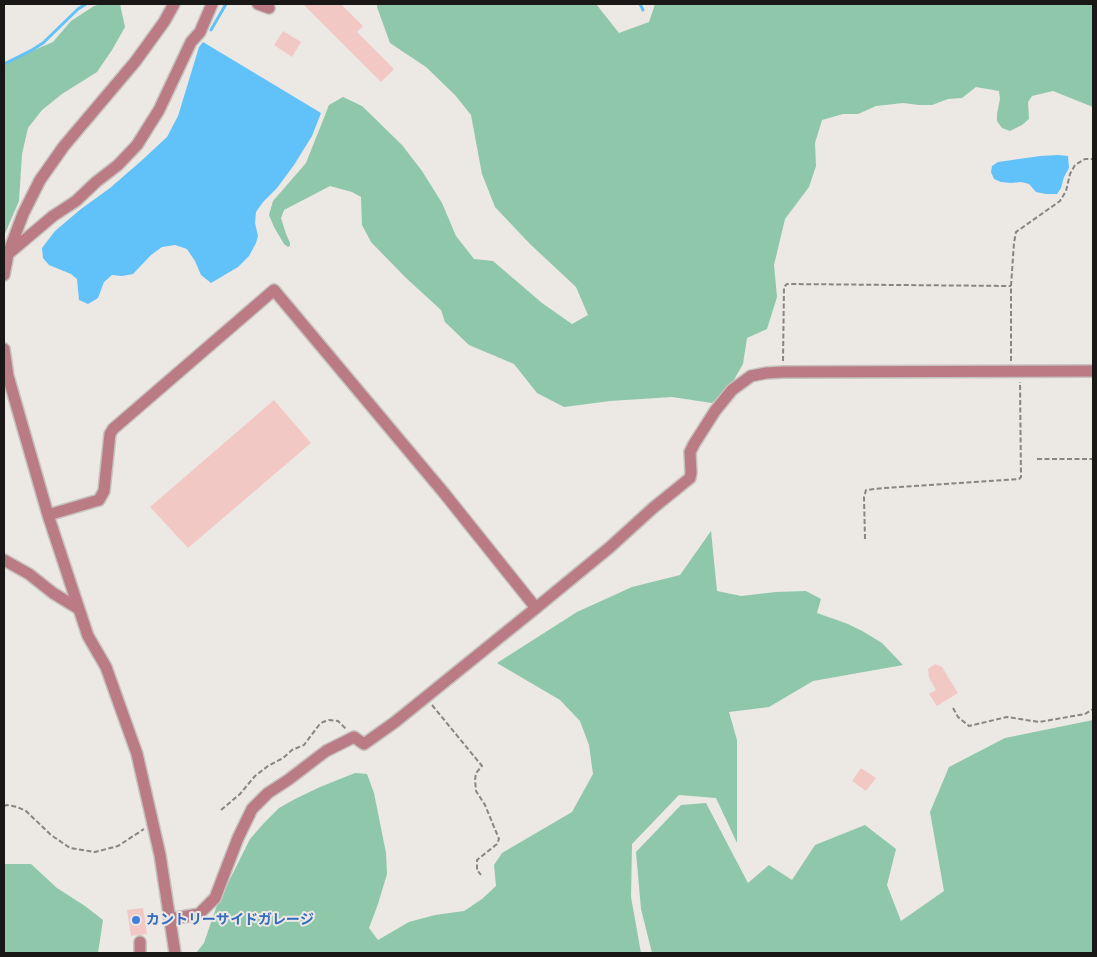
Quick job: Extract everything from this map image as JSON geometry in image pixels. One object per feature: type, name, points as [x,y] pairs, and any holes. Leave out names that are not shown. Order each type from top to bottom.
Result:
[{"type":"street","points":[[4,275],[6,255],[40,180],[68,140],[135,62],[164,22],[174,4]]},
{"type":"street","points":[[6,255],[53,216],[76,201],[118,165],[137,145],[159,110],[191,42],[200,32],[212,4]]},
{"type":"street","points":[[48,515],[99,500],[104,491],[110,434],[113,429],[274,290],[444,493],[536,608]]},
{"type":"street","points":[[4,349],[8,376],[48,515],[88,636],[106,667],[137,754],[160,855],[175,953]]},
{"type":"street","points":[[170,919],[199,914],[215,898],[238,838],[252,809],[268,793],[326,751],[354,737],[364,744],[395,722],[609,548],[690,478],[692,473],[690,452],[694,444],[715,411],[732,390],[751,376],[783,372],[1093,371]]},
{"type":"street","points":[[4,560],[29,574],[53,593],[79,608]]},
{"type":"path","points":[[865,539],[864,497],[866,490],[1019,479],[1022,477],[1011,286],[1016,232],[1060,201],[1066,191],[1070,174],[1075,164],[1085,159],[1093,159]]},
{"type":"path","points":[[783,372],[784,287],[787,284],[1011,286]]},
{"type":"path","points":[[1037,459],[1093,458]]},
{"type":"path","points":[[426,697],[482,766],[476,773],[476,791],[485,805],[498,839],[497,844],[477,860],[477,870],[482,875]]},
{"type":"path","points":[[952,708],[969,726],[1007,716],[1039,722],[1085,714],[1093,709]]},
{"type":"path","points":[[221,810],[240,794],[255,776],[292,750],[304,745],[323,722],[329,720],[338,721],[354,737]]},
{"type":"path","points":[[4,806],[7,805],[26,810],[51,835],[70,848],[95,852],[118,846],[153,824]]},
{"type":"green space","points":[[120,4],[125,27],[97,72],[62,94],[42,110],[28,128],[22,154],[19,201],[4,236],[4,63],[53,42],[71,21],[94,6]]},
{"type":"green space","points":[[377,4],[596,4],[619,33],[649,22],[655,4],[1093,4],[1093,107],[1053,91],[1032,96],[1028,102],[1029,119],[1010,131],[1002,128],[997,121],[1000,99],[999,91],[976,87],[962,98],[948,99],[932,105],[903,103],[876,106],[858,114],[843,114],[822,120],[815,143],[816,166],[809,187],[785,219],[774,265],[777,297],[767,329],[747,338],[743,364],[731,385],[712,403],[672,397],[610,401],[564,407],[537,393],[514,364],[469,345],[445,322],[441,310],[371,242],[362,225],[361,197],[352,192],[330,186],[284,210],[281,218],[290,243],[288,247],[284,244],[274,227],[269,215],[273,201],[306,163],[329,105],[343,97],[362,106],[402,145],[422,171],[442,203],[456,236],[474,259],[493,261],[542,303],[572,324],[588,315],[576,287],[530,244],[495,207],[482,174],[471,115],[455,95],[426,67],[390,43]]},
{"type":"green space","points":[[711,531],[717,591],[741,596],[806,591],[821,599],[817,613],[864,632],[882,643],[903,665],[813,681],[769,707],[729,712],[737,740],[737,843],[716,798],[679,795],[632,844],[631,897],[641,953],[196,953],[204,943],[217,905],[250,839],[264,823],[279,808],[295,799],[355,773],[367,774],[374,793],[386,853],[387,874],[369,928],[378,940],[409,922],[435,915],[464,911],[482,899],[496,886],[494,865],[502,853],[572,812],[593,774],[589,745],[580,721],[560,700],[497,663],[577,612],[632,587],[680,575]]},
{"type":"green space","points":[[1093,720],[1093,953],[652,953],[641,909],[636,852],[681,805],[706,803],[748,883],[769,865],[792,880],[815,845],[865,825],[896,849],[887,885],[901,921],[944,891],[930,812],[949,767],[1005,738]]},
{"type":"green space","points":[[4,864],[31,864],[57,888],[103,920],[98,953],[4,953]]},
{"type":"water","points":[[203,42],[321,113],[312,136],[294,165],[256,212],[255,223],[258,236],[256,243],[249,256],[238,267],[211,283],[201,275],[187,249],[175,245],[162,247],[151,255],[133,274],[112,275],[104,282],[98,298],[88,304],[79,300],[77,279],[71,274],[49,265],[43,258],[42,248],[55,231],[110,188],[167,137],[178,116],[199,47]]},
{"type":"water","points":[[1058,155],[1068,156],[1069,168],[1057,194],[1036,192],[1029,184],[1021,182],[1001,182],[994,179],[991,172],[992,166],[998,162]]},
{"type":"building","points":[[303,4],[341,4],[363,26],[357,32],[394,69],[381,82]]},
{"type":"building","points":[[283,31],[301,42],[292,57],[274,45]]},
{"type":"building","points":[[274,400],[311,443],[188,548],[150,507]]},
{"type":"building","points":[[935,664],[942,667],[958,693],[937,706],[929,694],[936,690],[929,678],[928,669]]},
{"type":"building","points":[[861,768],[876,778],[866,791],[852,781]]},
{"type":"building","points":[[143,908],[147,934],[131,936],[127,910]]},
{"type":"waterway","points":[[4,64],[43,43],[78,9],[86,4]]},
{"type":"waterway","points":[[211,30],[226,4]]},
{"type":"waterway","points":[[640,4],[643,10]]},
{"type":"place","name":"カントリーサイドガレージ","points":[[136,920]]}]
